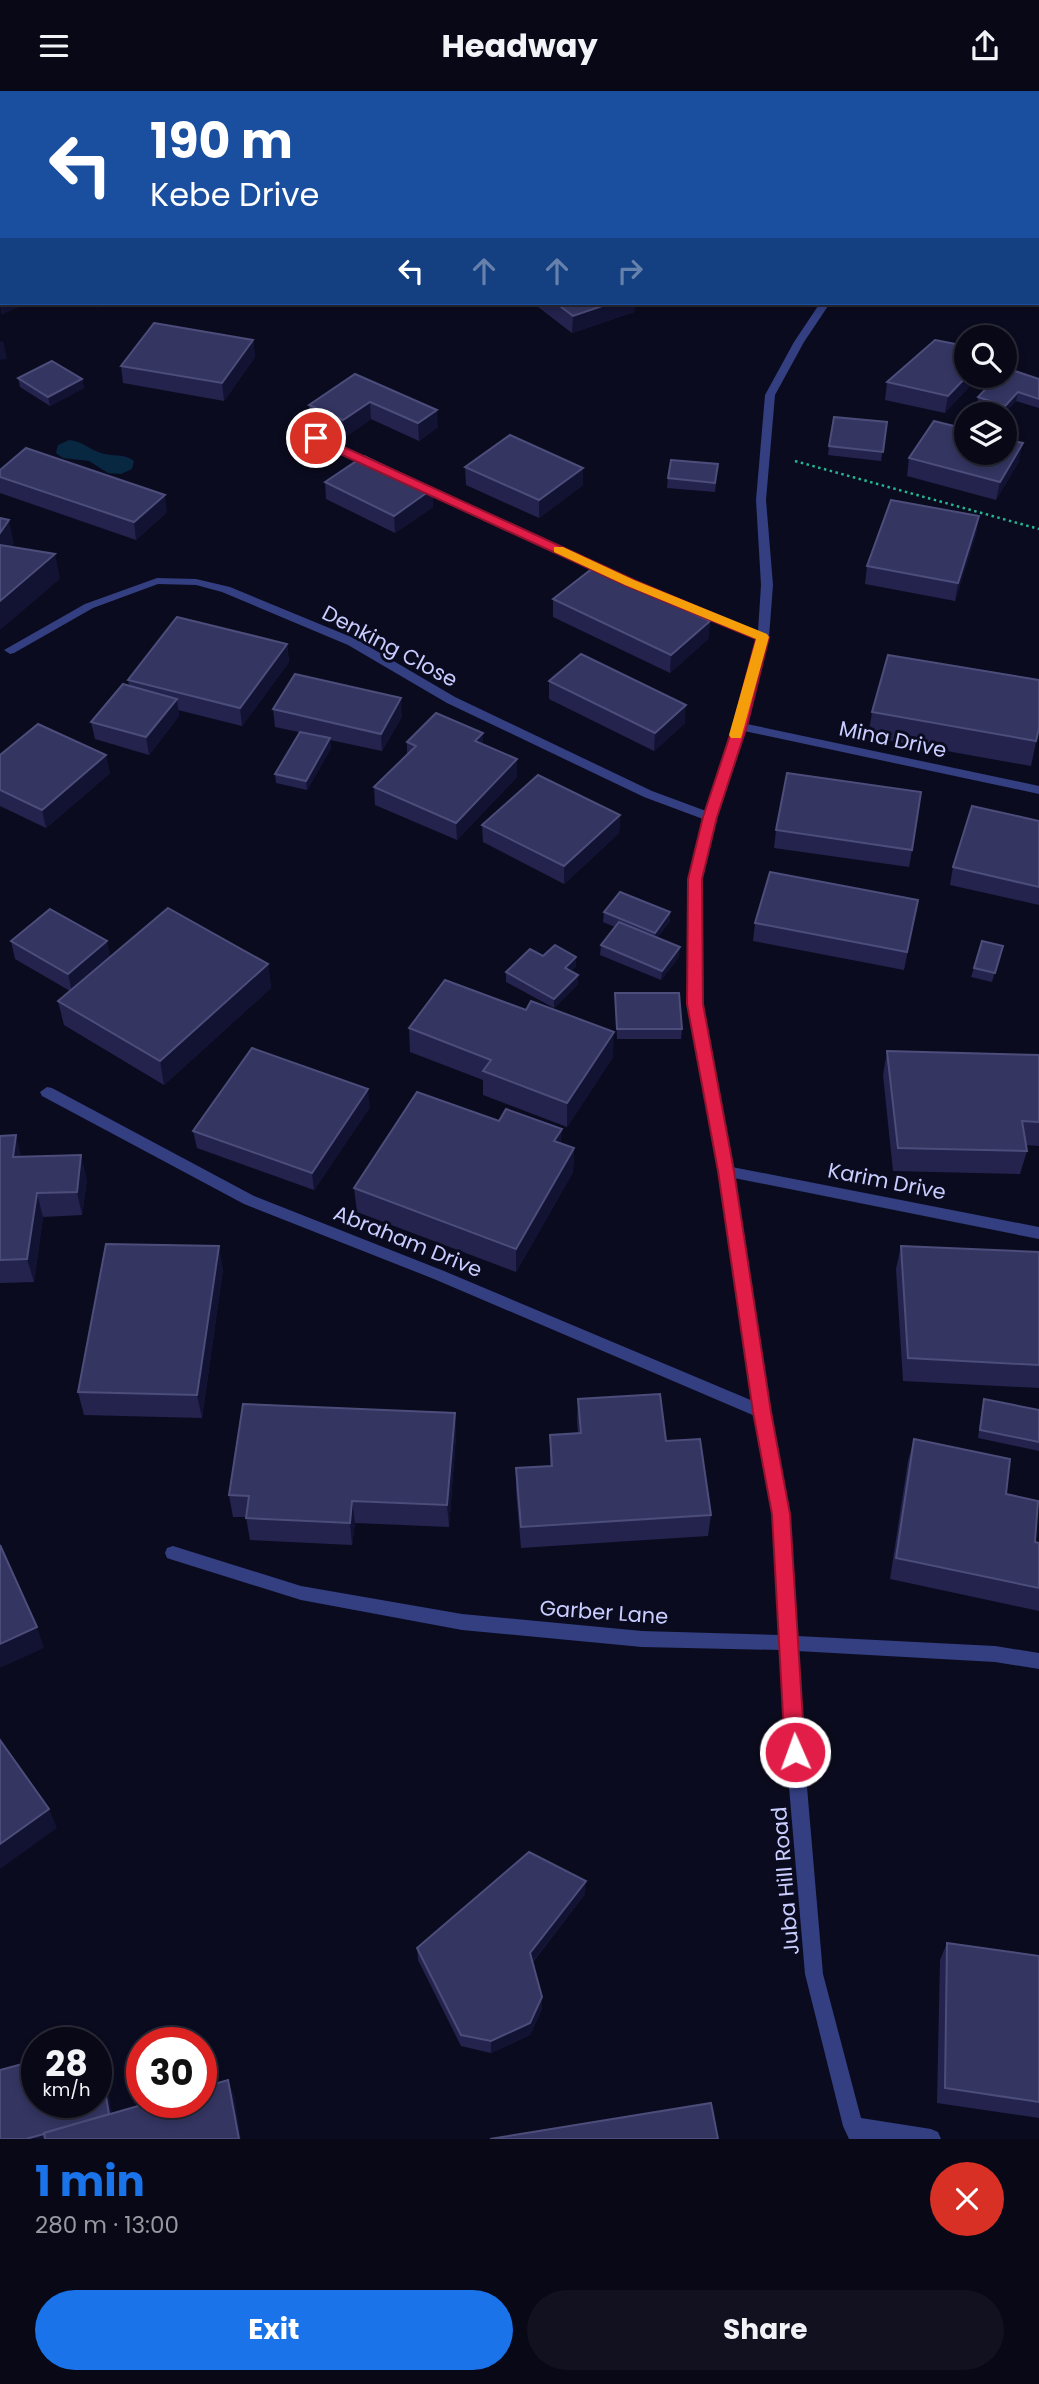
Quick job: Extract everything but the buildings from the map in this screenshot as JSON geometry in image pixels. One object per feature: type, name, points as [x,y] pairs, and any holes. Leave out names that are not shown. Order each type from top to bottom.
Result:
[{"type":"street","name":"Juba Hill Road","points":[[824,305],[799,342],[770,395],[761,501],[767,585],[763,637],[740,726],[710,817],[695,879],[695,1004],[726,1171],[762,1412],[781,1514],[791,1643],[795,1752],[814,1974],[857,2132]]},
{"type":"street","points":[[292,428],[392,473]]},
{"type":"street","points":[[404,478],[629,583],[763,637]]},
{"type":"street","name":"Denking Close","points":[[10,650],[89,606],[157,581],[196,582],[226,589],[352,642],[451,700],[648,794],[710,817]]},
{"type":"street","name":"Mina Drive","points":[[740,726],[1039,790]]},
{"type":"street","name":"Abraham Drive","points":[[47,1092],[249,1200],[439,1275],[762,1412]]},
{"type":"street","name":"Karim Drive","points":[[726,1171],[1039,1233]]},
{"type":"street","name":"Garber Lane","points":[[173,1553],[301,1593],[462,1622],[642,1639],[791,1643],[995,1654],[1039,1661]]},
{"type":"street","points":[[857,2132],[930,2139]]},
{"type":"path","points":[[764,452],[1039,529]]},
{"type":"water","points":[[69,440],[101,453],[130,459],[134,461],[132,469],[121,474],[108,473],[89,461],[63,458],[56,453],[58,445]]},
{"type":"slow traffic","points":[[558,549],[629,583],[763,637],[736,735]]},
{"type":"route","points":[[316,438],[629,583],[763,637],[740,726],[723,770],[695,879],[695,1004],[726,1171],[762,1412],[781,1514],[791,1643],[795,1752]]}]
